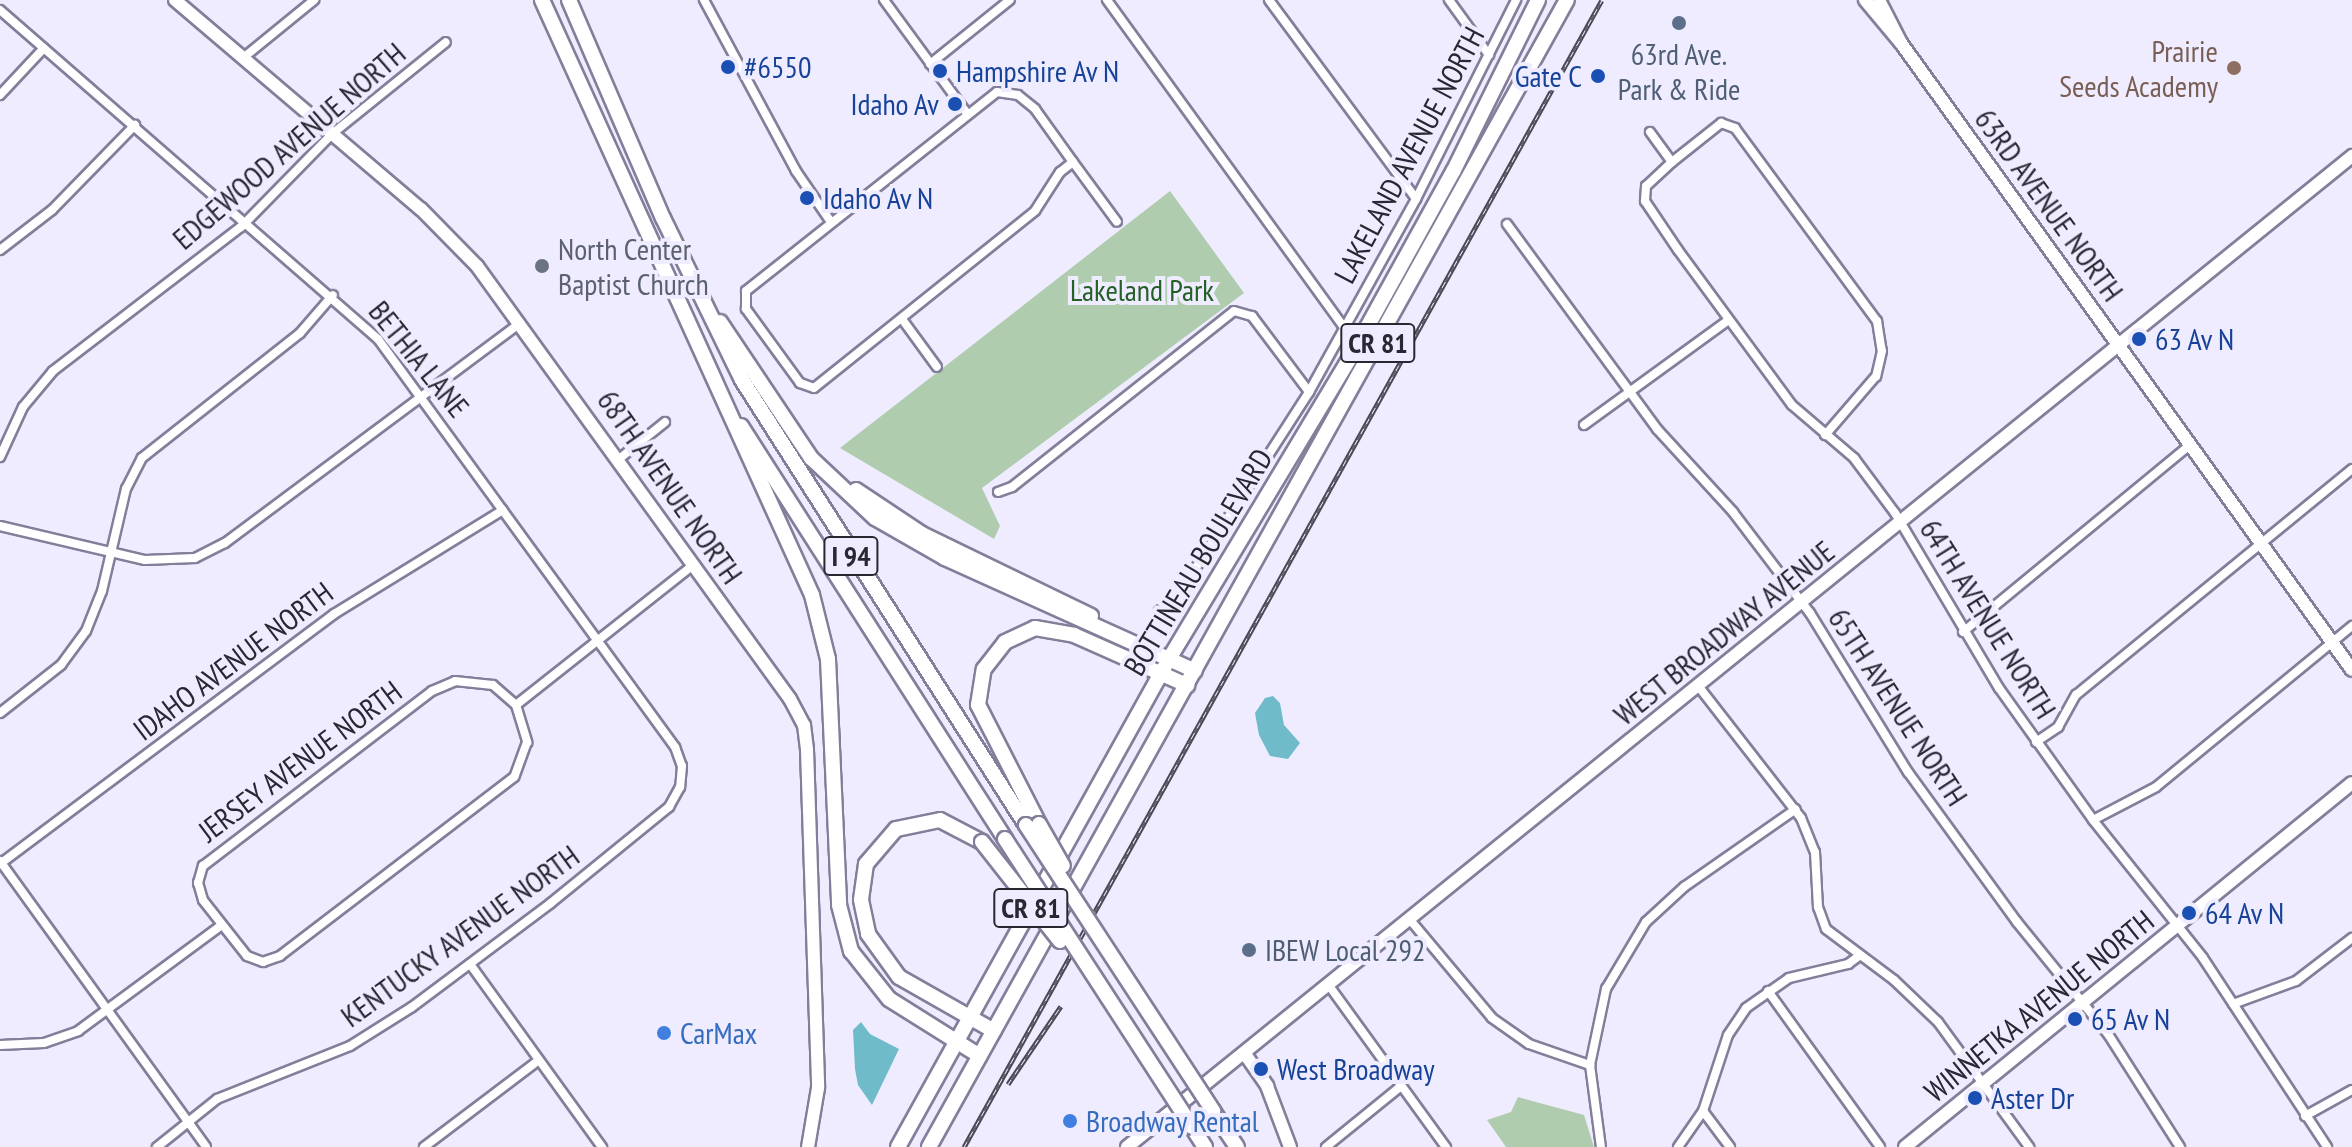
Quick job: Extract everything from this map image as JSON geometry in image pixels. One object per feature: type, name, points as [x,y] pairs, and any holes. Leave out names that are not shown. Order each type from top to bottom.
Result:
[{"type":"highway","name":"I 94","points":[[542,0],[693,338],[759,457],[1205,1147]]},
{"type":"highway","name":"I 94","points":[[569,0],[691,279],[782,448],[1032,825]]},
{"type":"highway","name":"BOTTINEAU BOULEVARD","points":[[898,1147],[1165,665],[1354,351],[1453,172],[1538,0]]},
{"type":"highway","name":"BOTTINEAU BOULEVARD","points":[[929,1147],[1567,0]]},
{"type":"highway","points":[[691,279],[811,458],[841,490],[911,540],[1134,645],[1165,665],[1187,685]]},
{"type":"highway","points":[[693,338],[802,567],[817,611],[830,682],[839,905],[851,951],[878,989],[980,1056]]},
{"type":"highway","points":[[1195,671],[1165,665],[1074,635],[1035,628],[1014,636],[989,660],[978,687],[980,714],[1032,825],[1237,1147]]},
{"type":"highway","points":[[994,1031],[915,988],[891,968],[865,925],[861,885],[876,847],[904,825],[940,820],[982,842],[1149,1060]]},
{"type":"street","name":"68TH AVENUE NORTH","points":[[175,0],[450,236],[520,323],[619,459],[804,725],[818,1088],[808,1147]]},
{"type":"street","points":[[243,58],[314,0]]},
{"type":"street","points":[[704,0],[796,171],[831,222]]},
{"type":"street","points":[[884,0],[966,112]]},
{"type":"street","points":[[930,64],[1010,0]]},
{"type":"street","points":[[1107,0],[1344,327]]},
{"type":"street","points":[[1269,0],[1416,199]]},
{"type":"street","points":[[1449,0],[1489,55]]},
{"type":"street","name":"LAKELAND AVENUE NORTH","points":[[1159,611],[1177,597],[1309,392],[1416,199],[1516,0]]},
{"type":"street","name":"63RD AVENUE NORTH","points":[[1865,0],[1901,43],[2352,670]]},
{"type":"street","name":"63RD AVENUE NORTH","points":[[1879,0],[1901,43]]},
{"type":"street","name":"BETHIA LANE","points":[[0,10],[333,295],[378,339],[675,747],[683,776]]},
{"type":"street","name":"EDGEWOOD AVENUE NORTH","points":[[0,457],[23,407],[53,371],[247,221],[332,134],[446,42]]},
{"type":"street","points":[[0,95],[44,48]]},
{"type":"street","points":[[1073,162],[1060,172],[1035,211],[814,388],[800,383],[746,309],[746,291],[966,112],[997,92],[1018,95],[1035,109],[1117,222]]},
{"type":"street","name":"64TH AVENUE NORTH","points":[[1825,435],[1876,376],[1882,351],[1877,321],[1735,128],[1721,123],[1646,186],[1645,201],[1727,321],[1792,405],[1825,435],[1863,468],[1900,523],[1963,632],[2036,742],[2093,820],[2178,926],[2327,1147]]},
{"type":"street","points":[[0,250],[52,210],[135,125]]},
{"type":"street","points":[[1650,132],[1672,162]]},
{"type":"street","name":"WEST BROADWAY AVENUE","points":[[1129,1147],[2352,156]]},
{"type":"street","name":"65TH AVENUE NORTH","points":[[1507,224],[1629,391],[1733,512],[1801,604],[1962,848],[2084,1004],[2180,1147]]},
{"type":"street","points":[[0,713],[75,649],[96,612],[126,489],[142,458],[300,333],[333,295]]},
{"type":"street","points":[[998,492],[1012,487],[1234,311],[1252,316],[1309,392]]},
{"type":"street","points":[[902,319],[937,367]]},
{"type":"street","points":[[1584,425],[1727,321]]},
{"type":"street","points":[[0,526],[162,561],[210,551],[520,323]]},
{"type":"street","points":[[619,459],[665,422]]},
{"type":"street","points":[[1963,632],[2190,445]]},
{"type":"street","points":[[2036,742],[2058,727],[2076,695],[2352,469]]},
{"type":"street","name":"IDAHO AVENUE NORTH","points":[[1,863],[334,614],[503,510]]},
{"type":"street","points":[[516,705],[693,565]]},
{"type":"street","points":[[2093,820],[2156,787],[2352,626]]},
{"type":"street","name":"JERSEY AVENUE NORTH","points":[[455,681],[480,681],[501,690],[516,705],[527,742],[514,777],[292,947],[272,960],[255,961],[222,925],[200,892],[203,866],[432,691],[455,681]]},
{"type":"street","points":[[1699,687],[1796,809],[1815,852],[1820,918],[1834,939],[1916,1000],[1985,1085],[2029,1147]]},
{"type":"street","name":"KENTUCKY AVENUE NORTH","points":[[157,1147],[187,1120],[233,1090],[317,1061],[371,1034],[470,964],[669,807],[683,776]]},
{"type":"street","name":"WINNETKA AVENUE NORTH","points":[[1905,1147],[1985,1085],[2352,783]]},
{"type":"street","points":[[1601,1147],[1590,1065],[1606,989],[1646,922],[1684,887],[1796,809]]},
{"type":"street","points":[[1,863],[206,1147]]},
{"type":"street","points":[[1411,921],[1492,1018],[1529,1044],[1590,1065]]},
{"type":"street","points":[[0,1045],[62,1038],[108,1010],[222,925]]},
{"type":"street","points":[[2233,1004],[2296,981],[2352,938]]},
{"type":"street","points":[[1678,1147],[1703,1111],[1728,1035],[1746,1008],[1789,978],[1848,964],[1859,956]]},
{"type":"street","points":[[470,964],[602,1147]]},
{"type":"street","points":[[1330,987],[1446,1147]]},
{"type":"street","points":[[1768,991],[1880,1147]]},
{"type":"street","points":[[1245,1054],[1267,1086],[1290,1147]]},
{"type":"street","points":[[424,1147],[539,1060]]},
{"type":"street","points":[[1326,1147],[1401,1086]]},
{"type":"street","points":[[2305,1116],[2352,1090]]},
{"type":"street","points":[[1703,1111],[1730,1147]]},
{"type":"green space","name":"Lakeland Park","points":[[1170,191],[1244,293],[982,488],[1000,526],[994,539],[840,448]]},
{"type":"green space","points":[[1518,1097],[1584,1115],[1594,1147],[1506,1147],[1487,1120],[1511,1112]]},
{"type":"water","points":[[1273,696],[1280,703],[1284,725],[1300,743],[1288,759],[1270,756],[1259,735],[1255,713],[1265,698]]},
{"type":"water","points":[[861,1022],[870,1034],[899,1049],[872,1105],[858,1085],[855,1069],[853,1030]]},
{"type":"railway","points":[[964,1147],[1602,0]]},
{"type":"railway","points":[[1008,1084],[1061,1006]]},
{"type":"place","name":"63rd Ave. Park & Ride","points":[[1679,23]]},
{"type":"place","name":"#6550","points":[[728,67]]},
{"type":"place","name":"Prairie Seeds Academy","points":[[2234,68]]},
{"type":"place","name":"Hampshire Av N","points":[[940,71]]},
{"type":"place","name":"Gate C","points":[[1598,76]]},
{"type":"place","name":"Idaho Av","points":[[955,104]]},
{"type":"place","name":"Idaho Av N","points":[[807,198]]},
{"type":"place","name":"North Center Baptist Church","points":[[542,266]]},
{"type":"place","name":"63 Av N","points":[[2139,339]]},
{"type":"place","name":"64 Av N","points":[[2189,913]]},
{"type":"place","name":"IBEW Local 292","points":[[1249,950]]},
{"type":"place","name":"65 Av N","points":[[2075,1019]]},
{"type":"place","name":"CarMax","points":[[664,1033]]},
{"type":"place","name":"West Broadway","points":[[1261,1069]]},
{"type":"place","name":"Aster Dr","points":[[1975,1098]]},
{"type":"place","name":"Broadway Rental","points":[[1070,1121]]}]
